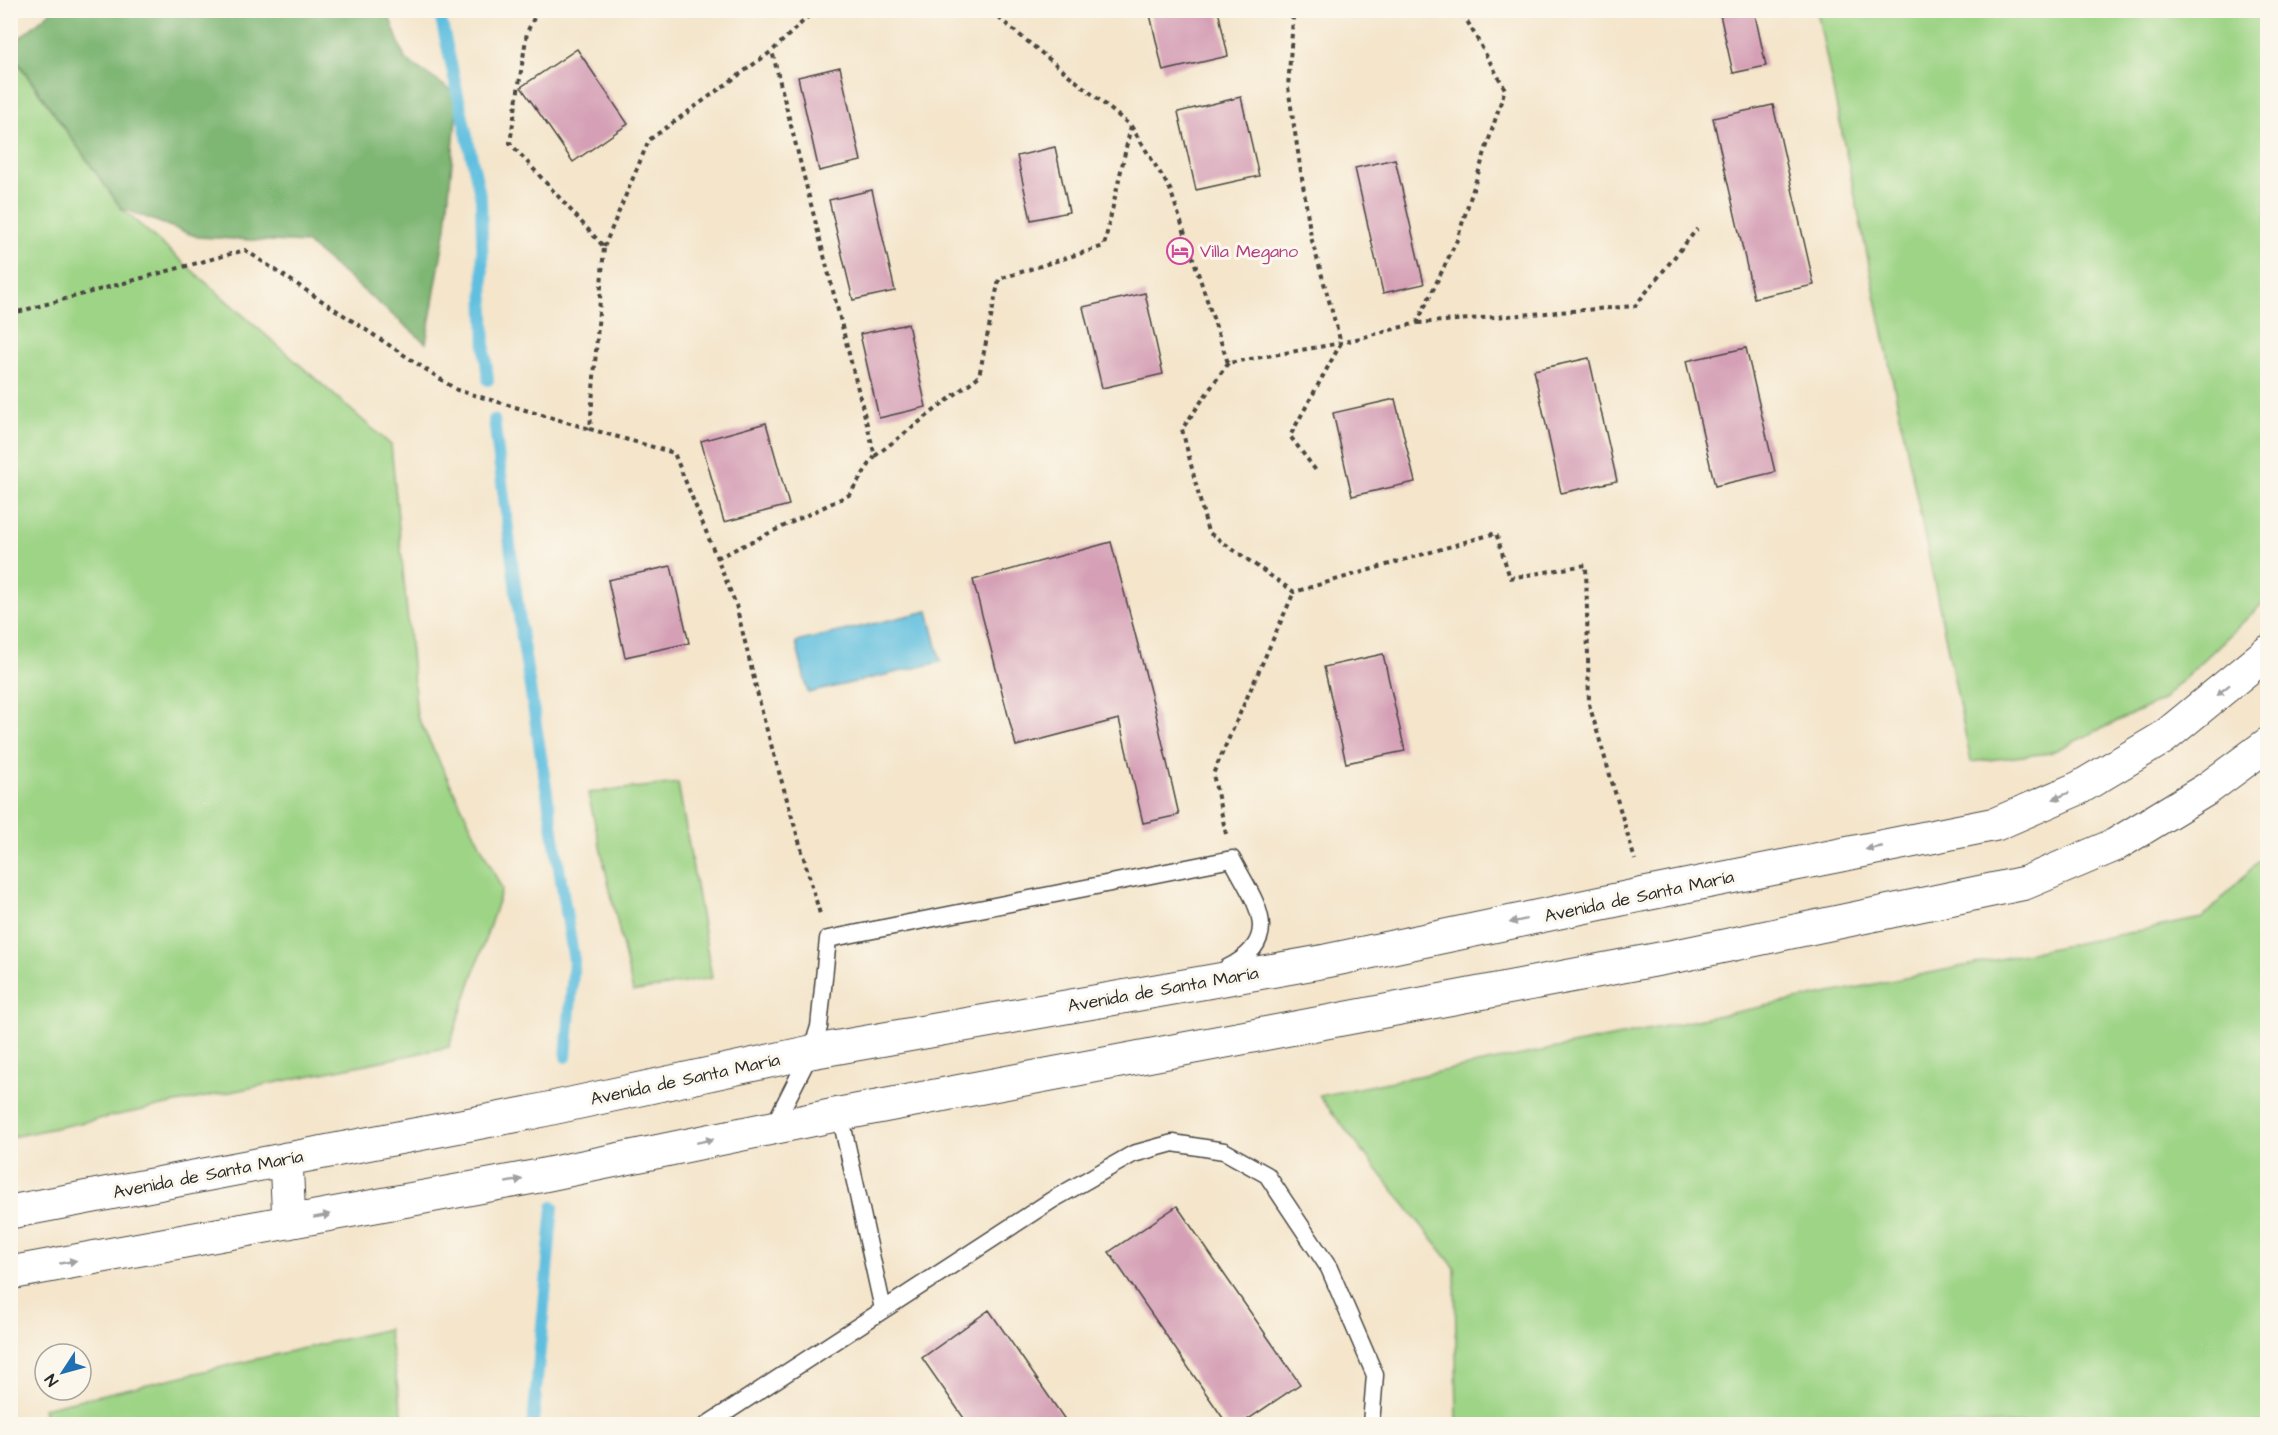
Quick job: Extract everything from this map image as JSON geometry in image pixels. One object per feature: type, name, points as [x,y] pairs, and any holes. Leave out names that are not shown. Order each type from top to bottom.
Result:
[{"type":"street","name":"Avenida de Santa María","points":[[10,1212],[529,1113],[811,1052],[1326,961],[1996,824],[2079,789],[2163,738],[2268,652]]},
{"type":"street","points":[[10,1273],[539,1176],[840,1114],[1686,954],[2025,883],[2115,845],[2207,789],[2268,744]]},
{"type":"street","points":[[286,1159],[289,1222]]},
{"type":"lane","points":[[773,1127],[811,1052],[819,1027],[828,939],[1232,859],[1261,915],[1261,936],[1246,958],[1199,982]]},
{"type":"lane","points":[[840,1114],[883,1309]]},
{"type":"lane","points":[[708,1425],[1052,1200],[1133,1154],[1173,1143],[1224,1151],[1267,1175],[1329,1268],[1375,1375],[1371,1425]]},
{"type":"path","points":[[538,10],[527,32],[510,143],[604,247]]},
{"type":"path","points":[[590,429],[604,247],[649,140],[772,51],[815,10]]},
{"type":"path","points":[[989,10],[1131,126],[1170,189],[1228,363]]},
{"type":"path","points":[[1285,10],[1293,19],[1288,87],[1311,237],[1341,343],[1290,436],[1317,472]]},
{"type":"path","points":[[1417,324],[1457,240],[1505,89],[1461,10]]},
{"type":"path","points":[[772,51],[875,456]]},
{"type":"path","points":[[717,558],[849,495],[875,456],[979,376],[999,279],[1104,246],[1131,126]]},
{"type":"path","points":[[1294,592],[1208,532],[1182,429],[1228,363],[1341,343],[1417,324],[1635,306],[1697,229]]},
{"type":"path","points":[[10,314],[245,250],[457,390],[674,453],[736,605],[764,720],[828,939]]},
{"type":"path","points":[[1232,859],[1213,774],[1294,592],[1496,533],[1510,578],[1586,565],[1589,704],[1645,894]]},
{"type":"green space","points":[[53,10],[387,11],[405,59],[458,95],[446,227],[426,343],[307,243],[198,237],[121,208],[11,52],[11,45]]},
{"type":"green space","points":[[1817,11],[2267,11],[2267,599],[2162,700],[2050,753],[1971,762]]},
{"type":"green space","points":[[10,52],[121,208],[391,445],[417,716],[502,889],[449,1047],[11,1137]]},
{"type":"green space","points":[[678,783],[712,978],[633,992],[588,793]]},
{"type":"green space","points":[[2267,853],[2267,1424],[1457,1424],[1455,1268],[1319,1096],[2202,918]]},
{"type":"green space","points":[[388,1329],[404,1424],[46,1424],[43,1408],[69,1402],[93,1402],[93,1397]]},
{"type":"water","points":[[928,611],[941,662],[808,693],[796,642]]},
{"type":"building","points":[[1149,10],[1218,10],[1228,56],[1163,71]]},
{"type":"building","points":[[1719,10],[1754,10],[1766,66],[1733,73]]},
{"type":"building","points":[[577,49],[628,124],[573,162],[521,87]]},
{"type":"building","points":[[840,67],[861,161],[819,171],[798,77]]},
{"type":"building","points":[[1241,97],[1259,176],[1196,190],[1178,112]]},
{"type":"building","points":[[1773,105],[1814,285],[1754,298],[1713,118]]},
{"type":"building","points":[[1055,147],[1069,212],[1031,220],[1017,156]]},
{"type":"building","points":[[1395,159],[1424,284],[1383,293],[1355,168]]},
{"type":"building","points":[[872,190],[895,291],[853,300],[829,200]]},
{"type":"building","points":[[1145,293],[1163,374],[1102,388],[1083,307]]},
{"type":"building","points":[[908,324],[926,407],[879,418],[860,334]]},
{"type":"building","points":[[1746,348],[1775,472],[1715,486],[1686,361]]},
{"type":"building","points":[[1589,358],[1617,481],[1561,493],[1534,370]]},
{"type":"building","points":[[1395,399],[1415,482],[1352,496],[1333,413]]},
{"type":"building","points":[[766,423],[789,505],[724,522],[701,441]]},
{"type":"building","points":[[1111,542],[1155,710],[1179,815],[1143,823],[1119,719],[1016,746],[973,580]]},
{"type":"building","points":[[671,566],[689,643],[625,657],[608,580]]},
{"type":"building","points":[[1383,654],[1405,751],[1346,763],[1324,667]]},
{"type":"building","points":[[1177,1206],[1300,1384],[1241,1424],[1227,1424],[1109,1252]]},
{"type":"building","points":[[989,1310],[1068,1424],[968,1424],[922,1358]]},
{"type":"waterway","points":[[439,10],[481,199],[485,353],[488,380]]},
{"type":"waterway","points":[[494,420],[522,638],[574,961],[566,1057]]},
{"type":"waterway","points":[[533,1424],[553,1207]]},
{"type":"place","name":"Villa Megano","points":[[1180,251]]}]
